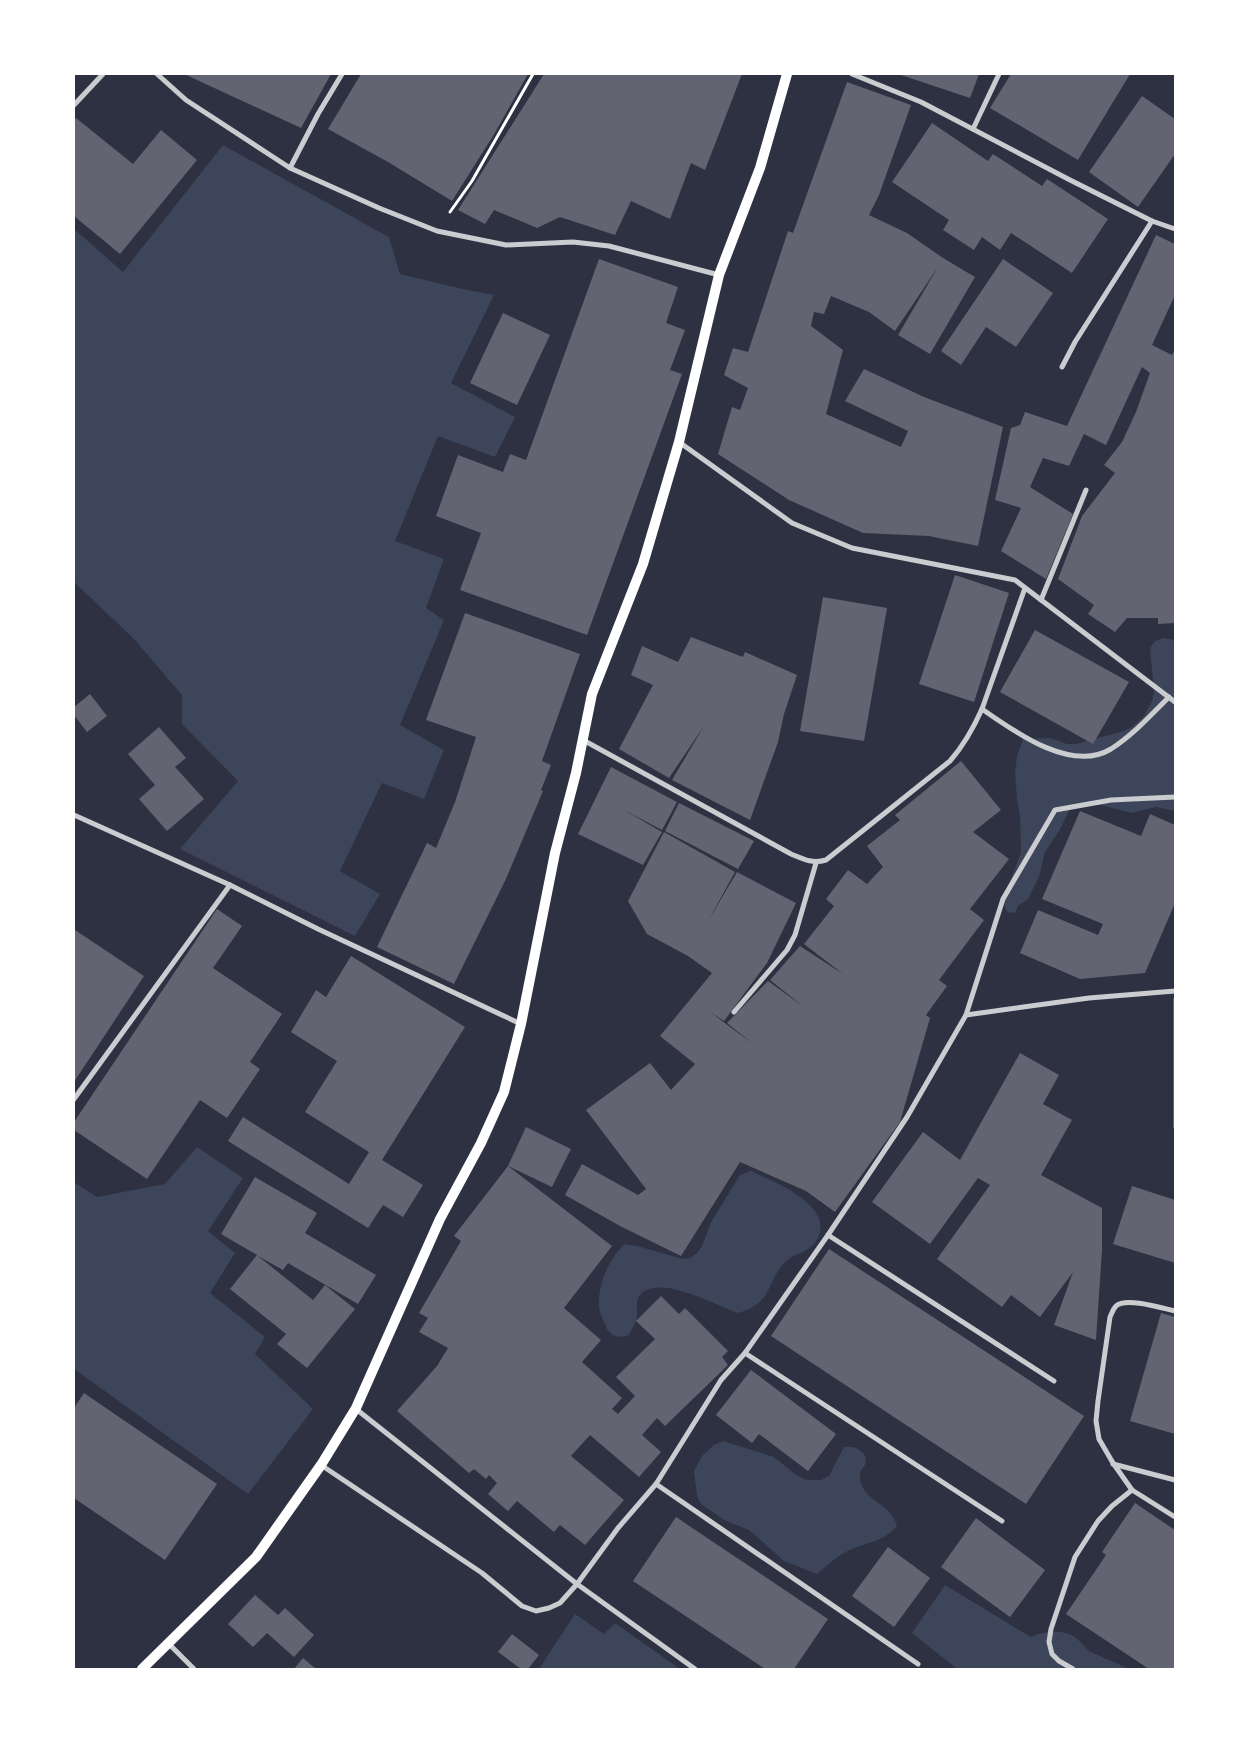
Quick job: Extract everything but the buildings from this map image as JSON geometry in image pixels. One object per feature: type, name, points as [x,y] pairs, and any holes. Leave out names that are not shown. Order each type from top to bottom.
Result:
[{"type":"main road","points":[[142,1669],[256,1557],[322,1466],[356,1408],[440,1220],[481,1143],[504,1092],[521,1024],[555,853],[592,694],[643,564],[679,442],[718,275],[760,168],[787,74]]},
{"type":"street","points":[[74,105],[103,74]]},
{"type":"street","points":[[157,74],[186,100],[290,168],[378,208],[437,231],[506,245],[573,242],[609,246],[718,275]]},
{"type":"street","points":[[290,168],[318,114],[342,74]]},
{"type":"street","points":[[852,74],[921,102],[1070,180],[1152,221],[1175,229]]},
{"type":"street","points":[[973,129],[999,74]]},
{"type":"street","points":[[1062,367],[1075,342],[1152,221]]},
{"type":"street","points":[[679,442],[792,523],[852,548],[1015,580],[1175,702]]},
{"type":"street","points":[[1041,600],[1086,490]]},
{"type":"street","points":[[583,739],[790,854],[816,863],[826,860],[950,761],[961,748],[982,709],[1025,588]]},
{"type":"street","points":[[982,709],[1014,732],[1049,748],[1071,756],[1091,757],[1110,750],[1128,736],[1169,697]]},
{"type":"street","points":[[322,1466],[482,1573],[522,1606],[536,1611],[560,1603],[577,1584],[618,1528],[656,1484],[721,1380],[745,1353],[908,1117],[966,1015],[1003,899],[1055,810],[1111,800],[1175,797]]},
{"type":"street","points":[[74,814],[230,885],[318,929],[521,1024]]},
{"type":"street","points":[[734,1012],[787,950],[795,935],[816,863]]},
{"type":"street","points":[[74,1099],[230,885]]},
{"type":"street","points":[[966,1015],[1089,998],[1175,991]]},
{"type":"street","points":[[828,1235],[1054,1381]]},
{"type":"street","points":[[1175,1311],[1122,1302],[1115,1307],[1110,1317],[1096,1421],[1099,1439],[1113,1464],[1132,1490],[1175,1517]]},
{"type":"street","points":[[745,1353],[1002,1520]]},
{"type":"street","points":[[356,1408],[577,1584],[695,1669]]},
{"type":"street","points":[[1113,1464],[1175,1480]]},
{"type":"street","points":[[656,1484],[918,1664]]},
{"type":"street","points":[[1073,1669],[1059,1661],[1052,1654],[1049,1642],[1051,1629],[1075,1557],[1098,1521],[1112,1506],[1132,1490]]},
{"type":"street","points":[[169,1644],[194,1669]]},
{"type":"path","points":[[437,231],[472,180],[532,74]]},
{"type":"shaded area","points":[[223,145],[389,237],[400,274],[494,295],[451,383],[515,417],[495,457],[438,436],[395,541],[444,559],[426,608],[444,620],[400,725],[444,750],[424,799],[382,783],[340,871],[380,894],[355,936],[180,849],[238,781],[182,724],[182,695],[133,638],[74,582],[74,229],[123,272]]},
{"type":"shaded area","points":[[1163,638],[1171,639],[1175,642],[1175,811],[1156,807],[1131,813],[1097,804],[1070,809],[1059,831],[1045,852],[1039,877],[1028,899],[1018,906],[1015,913],[1007,912],[1003,899],[1021,853],[1020,816],[1015,773],[1017,756],[1023,739],[1050,738],[1067,744],[1076,744],[1124,731],[1132,727],[1144,716],[1152,701],[1154,692],[1150,648],[1155,641]]},
{"type":"shaded area","points":[[197,1147],[243,1178],[208,1231],[235,1253],[210,1293],[265,1337],[255,1354],[313,1409],[248,1494],[74,1369],[74,1182],[97,1197],[165,1184]]},
{"type":"shaded area","points":[[751,1171],[788,1189],[812,1207],[819,1218],[820,1230],[815,1243],[783,1264],[763,1299],[749,1309],[738,1313],[702,1298],[673,1289],[660,1287],[648,1289],[638,1298],[637,1318],[629,1335],[621,1337],[611,1334],[601,1314],[599,1297],[609,1264],[619,1250],[625,1244],[682,1259],[690,1258],[702,1246],[711,1222],[740,1175]]},
{"type":"shaded area","points":[[723,1441],[774,1457],[795,1474],[804,1479],[812,1480],[821,1480],[829,1476],[844,1447],[856,1448],[866,1457],[865,1465],[860,1472],[861,1484],[869,1496],[886,1508],[897,1526],[882,1538],[843,1554],[817,1574],[784,1561],[749,1530],[724,1520],[701,1504],[697,1496],[694,1471],[702,1456],[714,1445]]},
{"type":"shaded area","points":[[945,1585],[1031,1637],[1048,1632],[1066,1633],[1080,1641],[1091,1652],[1127,1669],[957,1669],[912,1633]]},
{"type":"shaded area","points":[[575,1614],[604,1634],[615,1623],[680,1669],[539,1669]]}]
